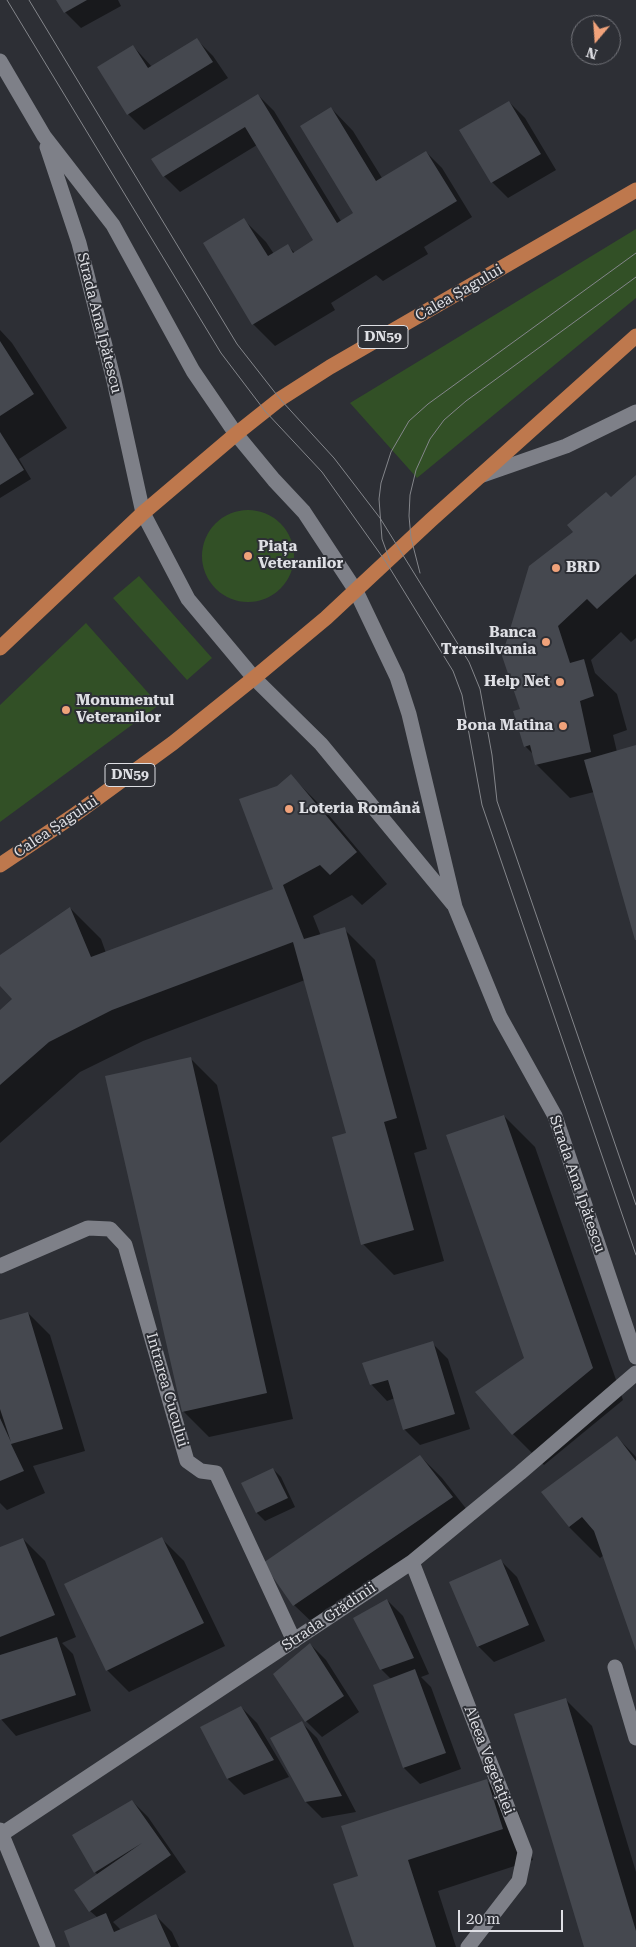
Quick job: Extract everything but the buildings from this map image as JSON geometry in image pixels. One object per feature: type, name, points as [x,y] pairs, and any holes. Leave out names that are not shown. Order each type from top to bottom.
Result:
[{"type":"main road","name":"Calea Șagului","points":[[236,434],[280,399],[330,367],[636,190]]},
{"type":"main road","name":"DN59","points":[[254,678],[356,591],[480,476],[636,336]]},
{"type":"main road","name":"DN59","points":[[0,648],[143,513],[236,434]]},
{"type":"main road","name":"Calea Șagului","points":[[0,865],[73,816],[173,744],[254,678]]},
{"type":"street","name":"Strada Ana Ipătescu","points":[[0,61],[44,136],[113,225],[193,371],[236,434]]},
{"type":"street","name":"Strada Ana Ipătescu","points":[[44,136],[79,243],[114,381],[143,513]]},
{"type":"street","points":[[480,476],[566,446],[636,412]]},
{"type":"street","points":[[236,434],[274,480],[304,512],[356,591]]},
{"type":"street","points":[[143,513],[188,599],[254,678]]},
{"type":"street","name":"Strada Ana Ipătescu","points":[[356,591],[397,677],[409,714],[455,907],[500,1017],[554,1116],[636,1358]]},
{"type":"street","name":"Strada Ana Ipătescu","points":[[254,678],[321,744],[455,907]]},
{"type":"street","name":"Intrarea Cucului","points":[[0,1266],[88,1228],[110,1229],[125,1245],[187,1461],[201,1471],[216,1473],[294,1640]]},
{"type":"street","name":"Strada Grădinii","points":[[1,1832],[412,1562],[520,1473],[636,1372]]},
{"type":"street","name":"Aleea Vegetației","points":[[412,1562],[524,1852],[519,1881],[468,1947]]},
{"type":"street","points":[[615,1667],[636,1738]]},
{"type":"street","points":[[1,1832],[48,1947]]},
{"type":"green space","points":[[636,229],[636,298],[417,478],[350,403]]},
{"type":"green space","points":[[248,510],[265,514],[280,524],[290,539],[294,556],[290,573],[280,588],[265,598],[248,602],[231,598],[216,588],[206,573],[202,556],[206,539],[216,524],[231,514]]},
{"type":"green space","points":[[139,576],[212,658],[187,680],[113,598]]},
{"type":"green space","points":[[86,623],[159,705],[0,822],[0,705]]},
{"type":"tram line","points":[[7,0],[221,353],[265,411],[322,472],[386,562],[453,671],[462,695],[482,805],[636,1255]]},
{"type":"tram line","points":[[29,0],[237,344],[280,399],[334,458],[380,518],[469,662],[480,689],[492,755],[497,801],[636,1205]]},
{"type":"tram line","points":[[390,561],[382,539],[379,499],[381,483],[391,452],[409,421],[428,404],[636,253]]},
{"type":"tram line","points":[[420,573],[411,538],[410,495],[416,470],[430,439],[444,420],[466,401],[636,277]]},
{"type":"place","name":"Piața Veteranilor","points":[[248,556]]},
{"type":"place","name":"BRD","points":[[556,568]]},
{"type":"place","name":"Banca Transilvania","points":[[546,642]]},
{"type":"place","name":"Help Net","points":[[560,682]]},
{"type":"place","name":"Monumentul Veteranilor","points":[[66,710]]},
{"type":"place","name":"Bona Matina","points":[[563,726]]},
{"type":"place","name":"Loteria Română","points":[[289,809]]}]
